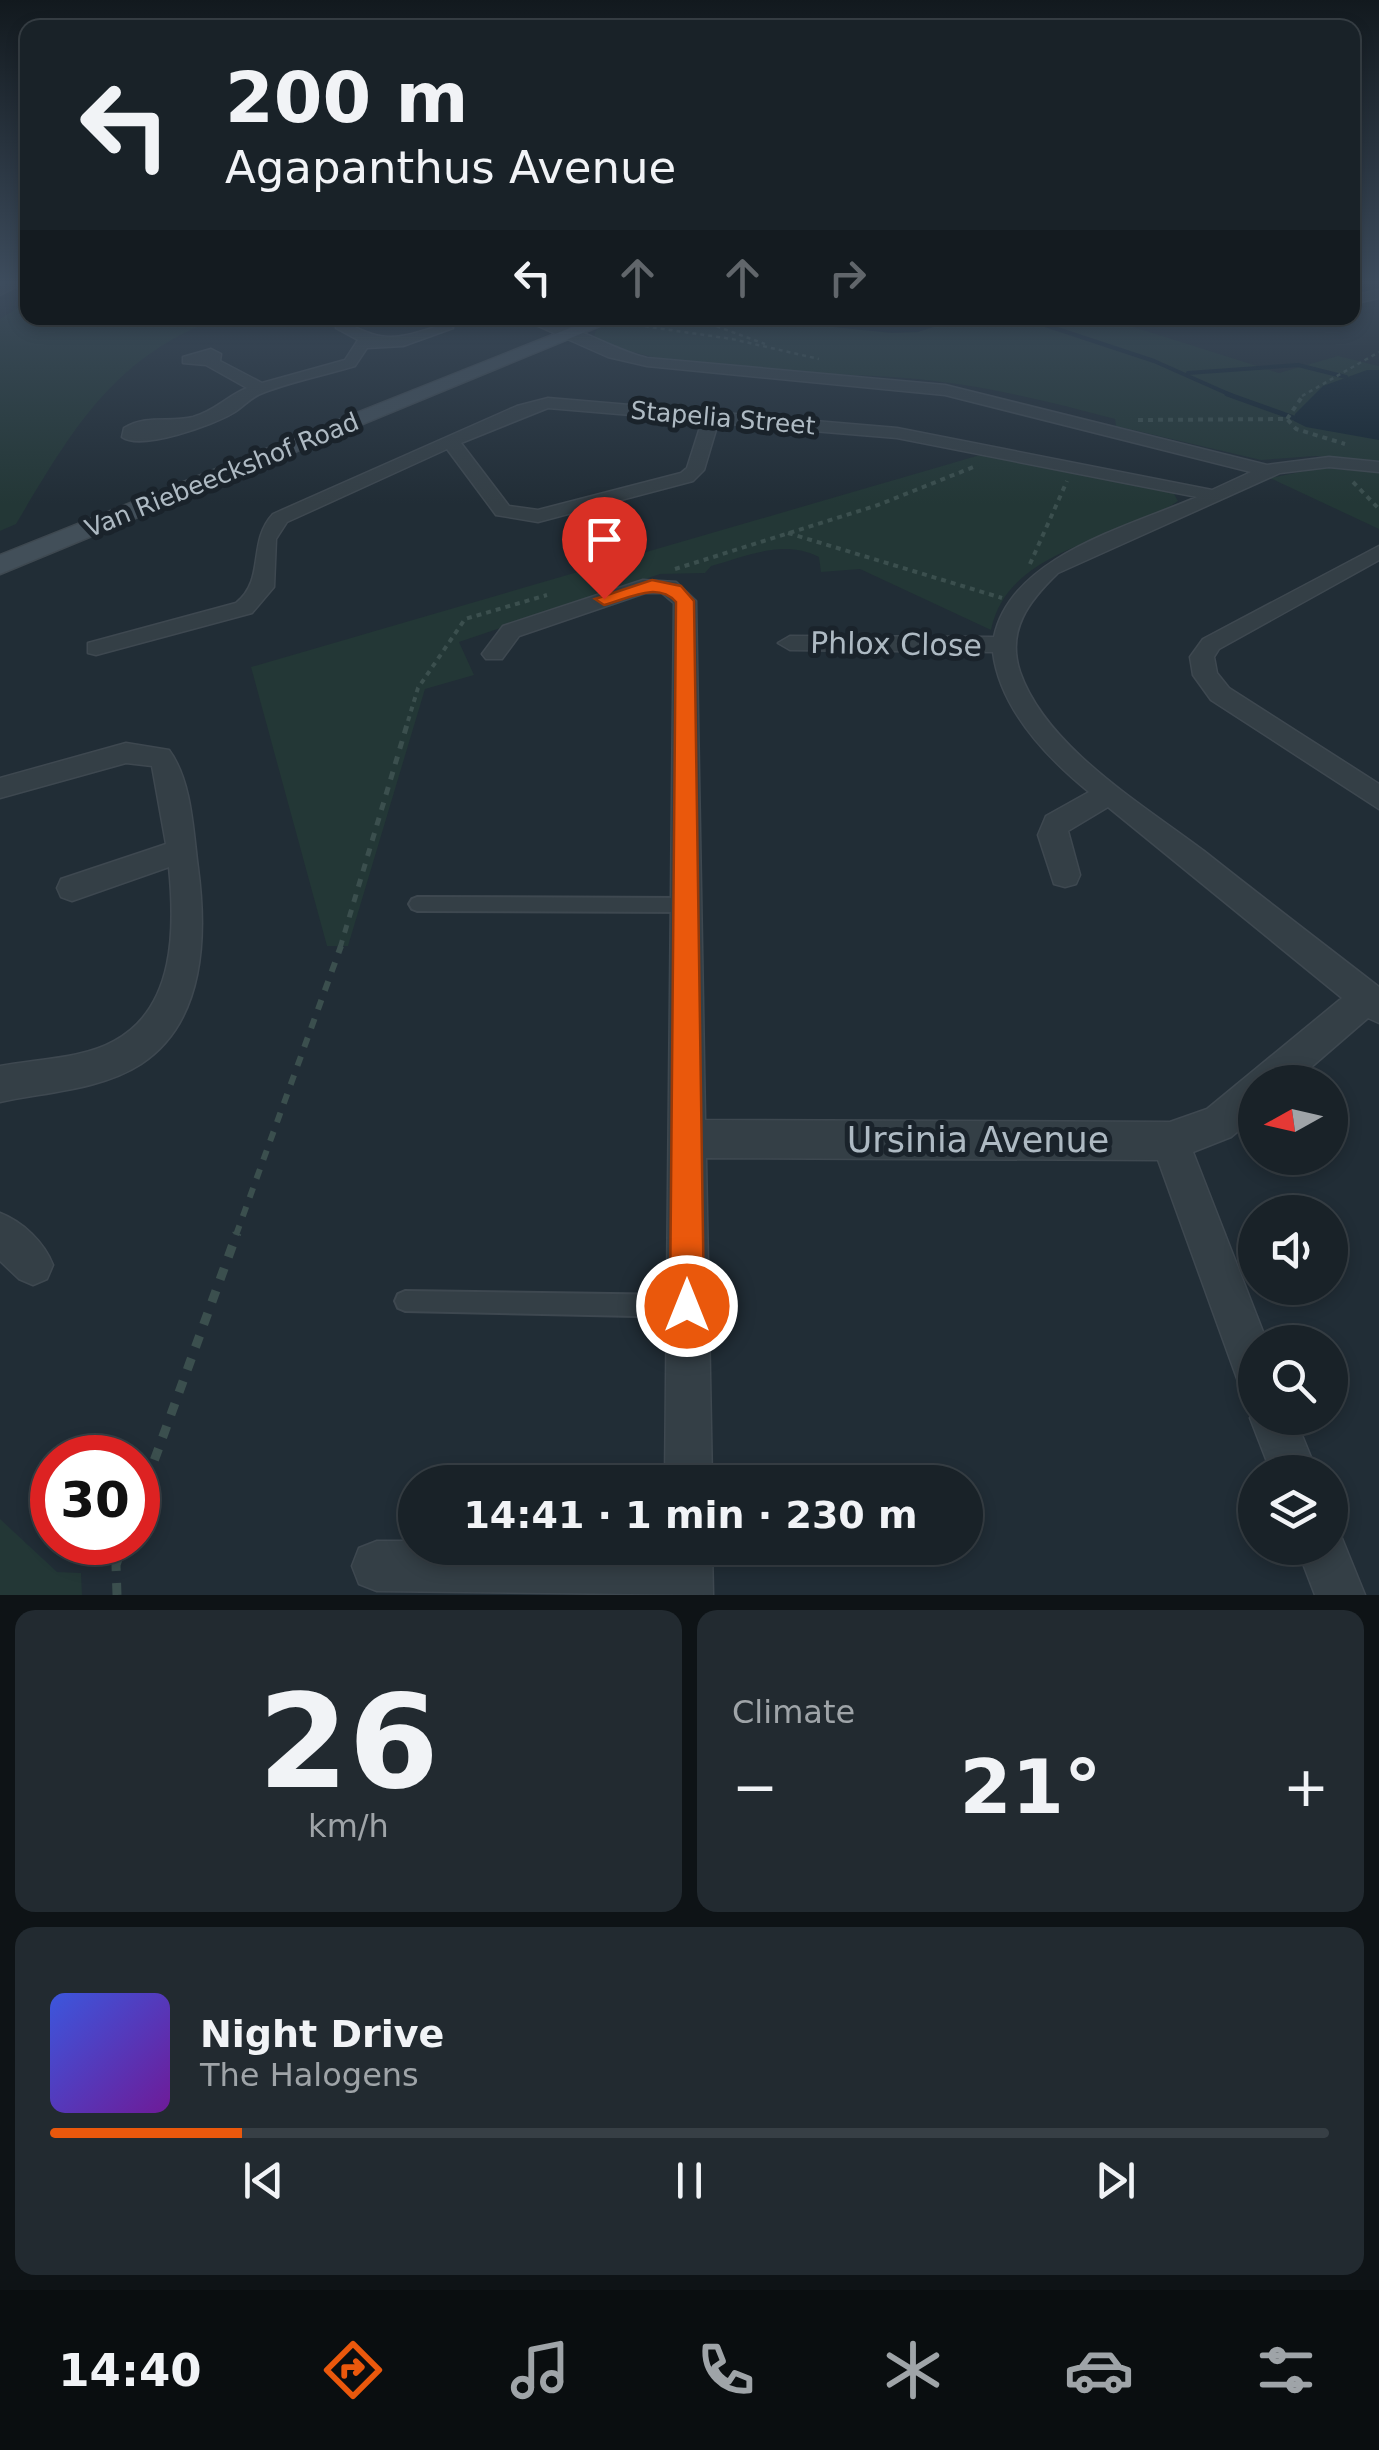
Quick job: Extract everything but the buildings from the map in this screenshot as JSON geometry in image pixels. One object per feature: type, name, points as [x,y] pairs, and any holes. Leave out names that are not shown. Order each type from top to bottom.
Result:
[{"type":"street","points":[[188,422],[228,409],[239,398],[260,388],[350,363],[356,355]]},
{"type":"street","name":"Van Riebeeckshof Road","points":[[0,565],[518,355]]},
{"type":"street","points":[[622,355],[669,366],[874,382],[978,396],[1267,471]]},
{"type":"street","points":[[209,361],[260,388]]},
{"type":"street","name":"Stapelia Street","points":[[96,648],[237,611],[258,597],[269,569],[263,544],[270,525],[523,410],[557,402],[711,419],[897,432],[1220,492]]},
{"type":"street","points":[[450,443],[462,452],[503,511],[532,517],[687,476],[694,470],[711,419]]},
{"type":"street","points":[[1198,454],[1224,474],[1220,492]]},
{"type":"street","points":[[1291,1065],[1373,1003],[1067,758],[1030,718],[1008,673],[1003,646],[1015,601],[1024,588],[1051,568],[1267,471],[1313,462],[1379,467]]},
{"type":"street","points":[[1379,552],[1210,644],[1202,657],[1205,674],[1220,694],[1379,798]]},
{"type":"street","points":[[494,654],[512,631],[644,586],[660,585],[680,593],[686,606],[688,1465]]},
{"type":"street","name":"Phlox Close","points":[[790,642],[1003,646]]},
{"type":"street","points":[[0,788],[126,753],[153,754],[168,768],[188,898],[177,992],[163,1024],[140,1045],[110,1060],[0,1084]]},
{"type":"street","points":[[1065,874],[1052,835],[1056,824],[1110,794]]},
{"type":"street","points":[[72,888],[182,850]]},
{"type":"street","name":"Ursinia Avenue","points":[[687,1139],[1170,1141],[1218,1124],[1238,1107]]},
{"type":"street","points":[[1170,1141],[1239,1325]]},
{"type":"street","points":[[0,1233],[33,1264]]},
{"type":"street","points":[[1329,1565],[1340,1595]]},
{"type":"street","points":[[377,1566],[688,1570]]},
{"type":"lane","points":[[417,904],[686,906]]},
{"type":"lane","points":[[405,1300],[687,1306]]},
{"type":"path","points":[[806,355],[828,361]]},
{"type":"path","points":[[1287,419],[1303,394],[1346,374],[1371,355]]},
{"type":"path","points":[[1133,420],[1287,419],[1296,429],[1353,445]]},
{"type":"path","points":[[660,585],[661,571],[694,566],[784,532],[878,505],[1003,452]]},
{"type":"path","points":[[1030,570],[1028,560],[1038,534],[1072,474]]},
{"type":"path","points":[[784,532],[1015,601]]},
{"type":"path","points":[[160,1445],[346,935],[418,688],[465,619],[555,593]]},
{"type":"path","points":[[116,1565],[117,1595]]},
{"type":"green space","points":[[0,355],[148,355],[98,401],[56,458],[16,524],[0,531]]},
{"type":"green space","points":[[649,355],[1223,355],[1279,373],[1338,356],[1379,366],[1379,461],[1315,456],[1261,460],[1116,426],[1115,419],[1037,399],[932,381],[747,370]]},
{"type":"green space","points":[[987,453],[1173,492],[1178,501],[1042,564],[1019,581],[1001,602],[991,630],[860,569],[821,572],[819,557],[778,549],[711,566],[705,573],[660,574],[459,642],[474,675],[425,689],[348,946],[327,946],[251,667]]},
{"type":"green space","points":[[1320,468],[1379,472],[1379,529],[1270,478]]},
{"type":"green space","points":[[0,1519],[30,1547],[30,1565],[49,1565],[57,1572],[81,1573],[82,1595],[0,1595]]},
{"type":"water","points":[[1367,370],[1379,370],[1379,440],[1306,427],[1294,421],[1295,414],[1323,386]]},
{"type":"waterway","points":[[1137,355],[1233,396]]},
{"type":"waterway","points":[[1188,373],[1298,365],[1346,377]]},
{"type":"waterway","points":[[1227,394],[1294,418]]},
{"type":"route","points":[[604,599],[660,585],[674,590],[685,601],[687,1306]]}]
